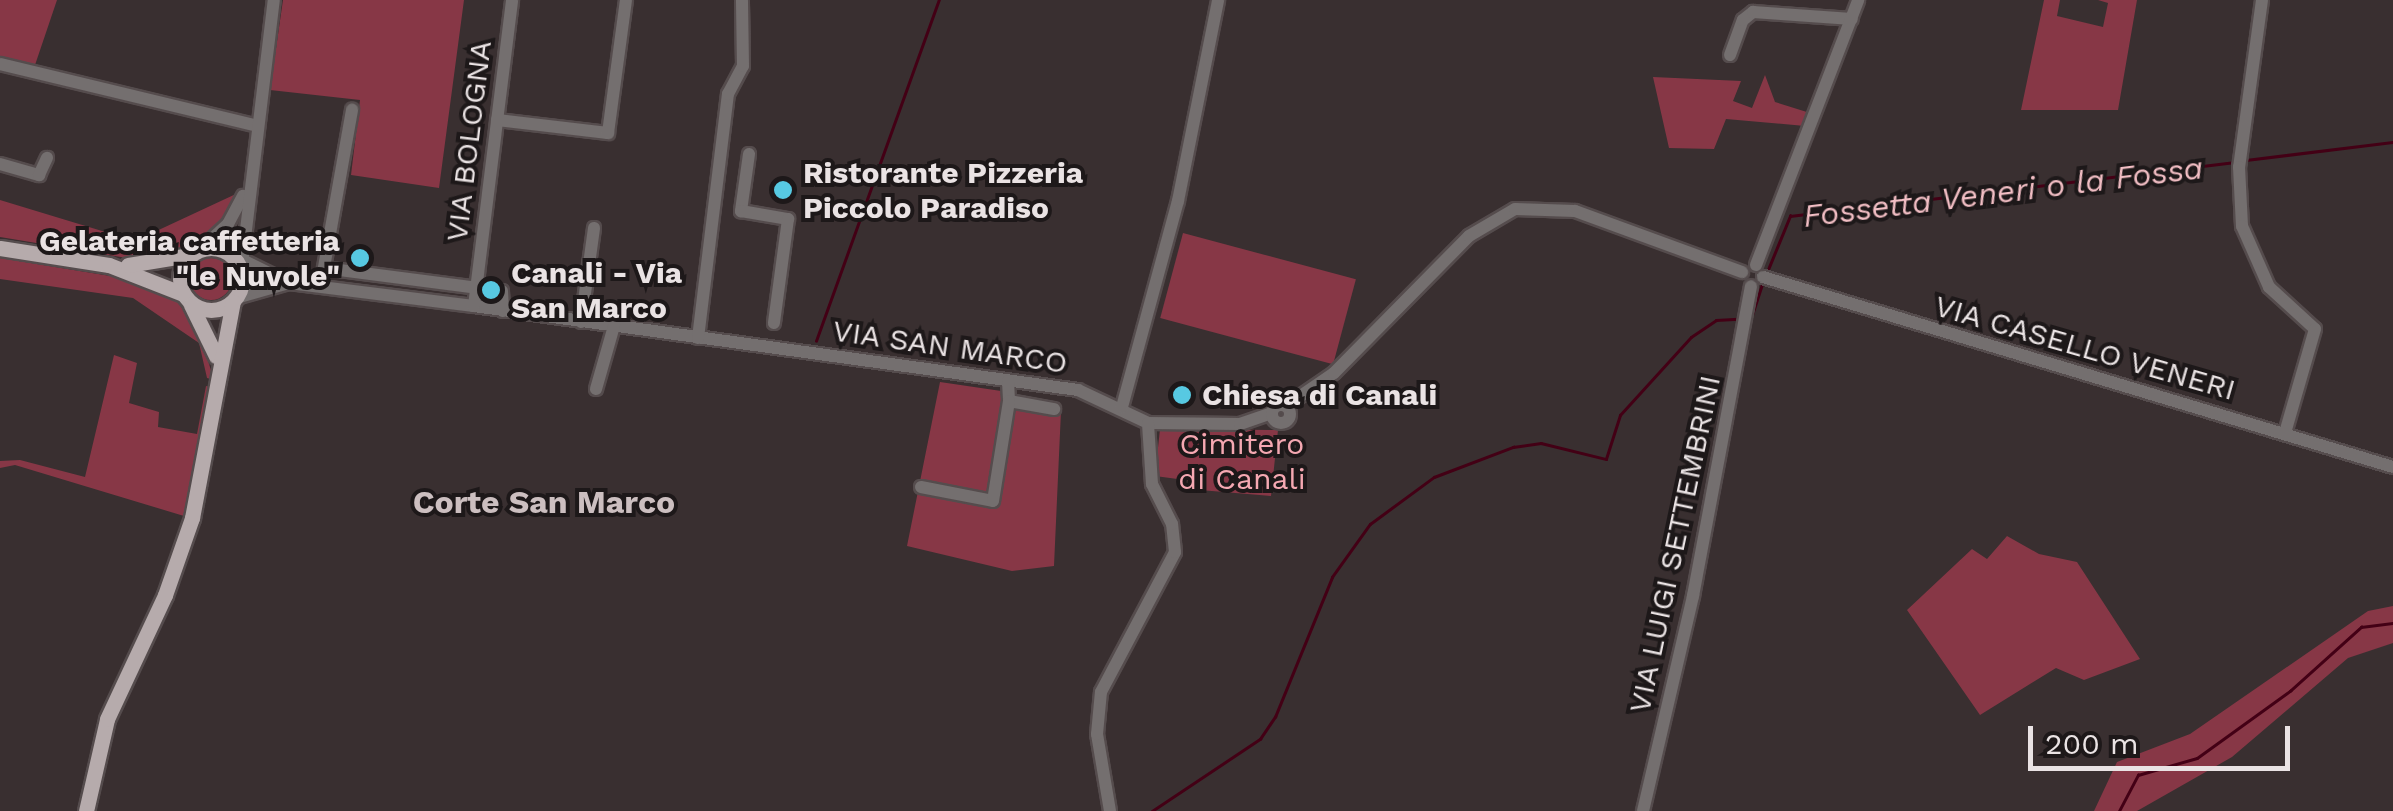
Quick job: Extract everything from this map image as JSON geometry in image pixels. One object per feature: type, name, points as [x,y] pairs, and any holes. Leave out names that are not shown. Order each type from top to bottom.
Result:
[{"type":"main road","points":[[0,248],[109,265],[211,311],[234,300]]},
{"type":"main road","points":[[195,252],[180,269],[186,298],[211,338],[220,376]]},
{"type":"main road","points":[[86,811],[106,720],[165,595],[192,518],[238,262],[195,252],[109,265]]},
{"type":"street","points":[[238,262],[274,0]]},
{"type":"street","name":"VIA BOLOGNA","points":[[474,306],[512,0]]},
{"type":"street","points":[[497,120],[608,132],[626,0]]},
{"type":"street","points":[[698,338],[728,94],[743,66],[742,0]]},
{"type":"street","points":[[1122,407],[1182,184],[1218,0]]},
{"type":"street","points":[[1742,272],[1751,286],[1763,274],[1858,0]]},
{"type":"street","points":[[2262,0],[2239,167],[2242,226],[2269,288],[2315,329],[2286,432]]},
{"type":"street","points":[[1730,56],[1753,12],[1852,19]]},
{"type":"street","points":[[0,64],[255,125]]},
{"type":"street","points":[[321,286],[352,110]]},
{"type":"street","points":[[749,154],[741,212],[788,219],[773,335]]},
{"type":"street","points":[[0,164],[39,175],[48,158]]},
{"type":"street","points":[[195,252],[228,224],[247,190]]},
{"type":"street","points":[[1110,811],[1097,734],[1101,692],[1176,552],[1172,524],[1152,484],[1148,423],[1240,424],[1274,418],[1289,410],[1470,236],[1515,209],[1575,211],[1742,272],[1763,274]]},
{"type":"street","points":[[581,322],[594,228]]},
{"type":"street","name":"VIA SAN MARCO","points":[[238,262],[289,283],[698,338],[773,335],[1008,381],[1090,392],[1148,423]]},
{"type":"street","name":"VIA BOLOGNA","points":[[324,268],[504,292],[503,311]]},
{"type":"street","name":"VIA CASELLO VENERI","points":[[1763,274],[2393,467]]},
{"type":"street","name":"VIA SAN MARCO","points":[[234,300],[289,283]]},
{"type":"street","name":"VIA LUIGI SETTEMBRINI","points":[[1643,811],[1693,596],[1751,286]]},
{"type":"street","points":[[596,389],[614,326]]},
{"type":"street","points":[[922,487],[992,501],[1009,402],[1008,381]]},
{"type":"street","points":[[1009,402],[1054,409]]},
{"type":"green space","points":[[0,0],[57,0],[35,65],[0,56]]},
{"type":"green space","points":[[283,0],[464,0],[439,188],[351,175],[360,100],[270,90]]},
{"type":"green space","points":[[2044,0],[2060,0],[2057,16],[2103,27],[2108,3],[2098,0],[2137,0],[2118,110],[2021,110]]},
{"type":"green space","points":[[1765,75],[1775,102],[1810,113],[1805,126],[1726,119],[1714,149],[1669,148],[1653,77],[1741,81],[1733,101],[1752,108]]},
{"type":"green space","points":[[238,193],[233,212],[197,249],[133,259],[0,237],[0,200],[135,241]]},
{"type":"green space","points":[[1183,233],[1356,279],[1333,364],[1160,318]]},
{"type":"green space","points":[[0,258],[141,281],[170,294],[197,325],[214,380],[207,378],[199,343],[133,298],[0,279]]},
{"type":"green space","points":[[211,258],[226,264],[232,279],[226,294],[211,300],[196,294],[190,279],[196,264]]},
{"type":"green space","points":[[114,355],[137,363],[129,403],[159,412],[158,427],[197,434],[206,386],[218,389],[184,516],[15,465],[0,468],[0,461],[20,460],[85,477]]},
{"type":"green space","points":[[940,382],[1008,392],[1009,402],[1061,411],[1054,566],[1012,571],[907,546]]},
{"type":"green space","name":"Cimitero di Canali","points":[[1160,429],[1278,430],[1271,496],[1200,490],[1200,482],[1155,476]]},
{"type":"green space","points":[[2007,536],[2039,554],[2077,562],[2140,659],[2084,680],[2056,668],[1980,715],[1907,610],[1972,549],[1987,559]]},
{"type":"green space","points":[[2393,606],[2393,643],[2348,658],[2232,757],[2137,811],[2094,811],[2117,762],[2190,734],[2368,611]]},
{"type":"waterway","points":[[816,341],[939,0]]},
{"type":"waterway","name":"Fossetta Veneri o la Fossa","points":[[2246,160],[2393,142]]},
{"type":"waterway","name":"Fossetta Veneri o la Fossa","points":[[1767,272],[1790,216],[2233,162]]},
{"type":"waterway","name":"Fossetta Veneri o la Fossa","points":[[1752,315],[1762,284]]},
{"type":"waterway","name":"Fossetta Veneri o la Fossa","points":[[1152,811],[1260,739],[1275,717],[1332,577],[1370,524],[1434,477],[1513,447],[1541,443],[1606,459],[1620,415],[1691,337],[1716,320],[1738,319]]},
{"type":"waterway","points":[[2119,811],[2138,775],[2197,758],[2290,691],[2361,627],[2393,623]]},
{"type":"place","name":"Ristorante Pizzeria Piccolo Paradiso","points":[[783,190]]},
{"type":"place","name":"Gelateria caffetteria \"le Nuvole\"","points":[[360,258]]},
{"type":"place","name":"Canali - Via San Marco","points":[[491,290]]},
{"type":"place","name":"Chiesa di Canali","points":[[1182,395]]},
{"type":"district","name":"Corte San Marco","points":[[544,502]]}]
